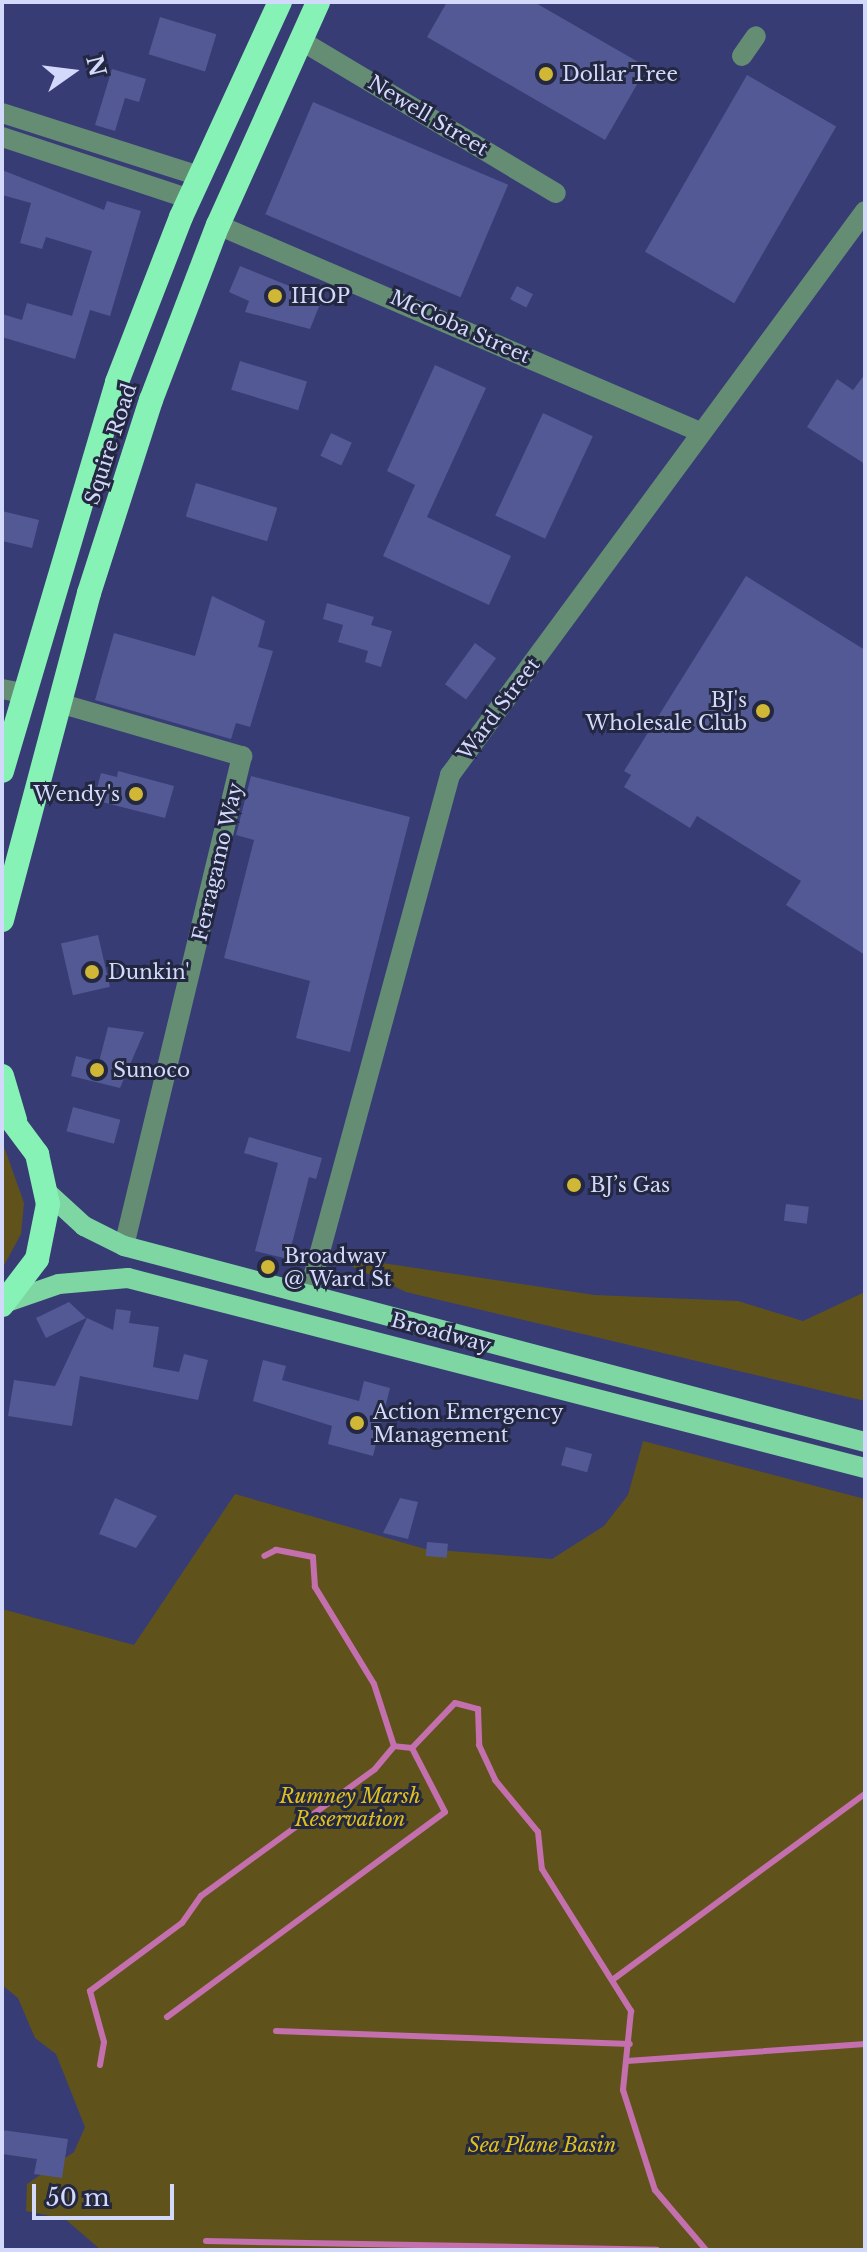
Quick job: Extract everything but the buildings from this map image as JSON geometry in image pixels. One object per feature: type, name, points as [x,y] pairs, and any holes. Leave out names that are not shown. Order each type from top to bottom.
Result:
[{"type":"highway","name":"Squire Road","points":[[2,771],[12,691],[184,197],[280,2]]},
{"type":"highway","name":"Squire Road","points":[[2,920],[59,703],[139,433],[218,225],[318,2]]},
{"type":"highway","points":[[2,1076],[9,1113],[37,1154],[48,1193],[37,1259],[3,1304]]},
{"type":"main road","name":"Broadway","points":[[48,1193],[84,1226],[124,1246],[309,1292],[865,1442]]},
{"type":"main road","name":"Broadway","points":[[3,1304],[59,1284],[128,1278],[865,1468]]},
{"type":"street","points":[[742,56],[756,36]]},
{"type":"street","name":"Newell Street","points":[[300,40],[556,193]]},
{"type":"street","points":[[2,113],[194,172]]},
{"type":"street","points":[[2,137],[184,197]]},
{"type":"street","name":"Ward Street","points":[[309,1292],[450,775],[865,211]]},
{"type":"street","name":"McCoba Street","points":[[218,225],[700,432]]},
{"type":"street","name":"Ferragamo Way","points":[[59,703],[242,756],[124,1246]]},
{"type":"green space","points":[[2,1141],[24,1203],[21,1234],[2,1269]]},
{"type":"green space","points":[[356,1259],[594,1295],[738,1301],[803,1321],[865,1292],[865,1401],[406,1292],[349,1265]]},
{"type":"green space","name":"Rumney Marsh Reservation","points":[[643,1441],[865,1499],[865,2250],[101,2250],[65,2219],[26,2211],[27,2184],[74,2152],[85,2127],[56,2054],[35,2038],[18,1998],[2,1985],[2,1609],[134,1645],[235,1494],[425,1549],[552,1559],[604,1526],[628,1495]]},
{"type":"waterway","points":[[167,2017],[445,1812],[412,1748],[394,1746],[374,1684],[315,1587],[313,1557],[276,1550],[264,1556]]},
{"type":"waterway","points":[[412,1748],[455,1703],[478,1709],[479,1745],[495,1780],[538,1832],[542,1869],[631,2011],[623,2090],[655,2190],[706,2250]]},
{"type":"waterway","points":[[100,2065],[104,2042],[90,1991],[182,1923],[201,1896],[375,1769],[394,1746]]},
{"type":"waterway","points":[[615,1978],[865,1794]]},
{"type":"waterway","points":[[276,2031],[630,2044]]},
{"type":"waterway","points":[[627,2061],[865,2044]]},
{"type":"waterway","points":[[206,2241],[657,2250]]},
{"type":"place","name":"Dollar Tree","points":[[546,74]]},
{"type":"place","name":"IHOP","points":[[275,296]]},
{"type":"place","name":"BJ's Wholesale Club","points":[[763,711]]},
{"type":"place","name":"Wendy's","points":[[136,794]]},
{"type":"place","name":"Dunkin'","points":[[92,972]]},
{"type":"place","name":"Sunoco","points":[[97,1070]]},
{"type":"place","name":"BJ’s Gas","points":[[574,1185]]},
{"type":"place","name":"Broadway @ Ward St","points":[[268,1267]]},
{"type":"place","name":"Action Emergency Management","points":[[357,1423]]},
{"type":"park label","name":"Sea Plane Basin","points":[[542,2145]]}]
